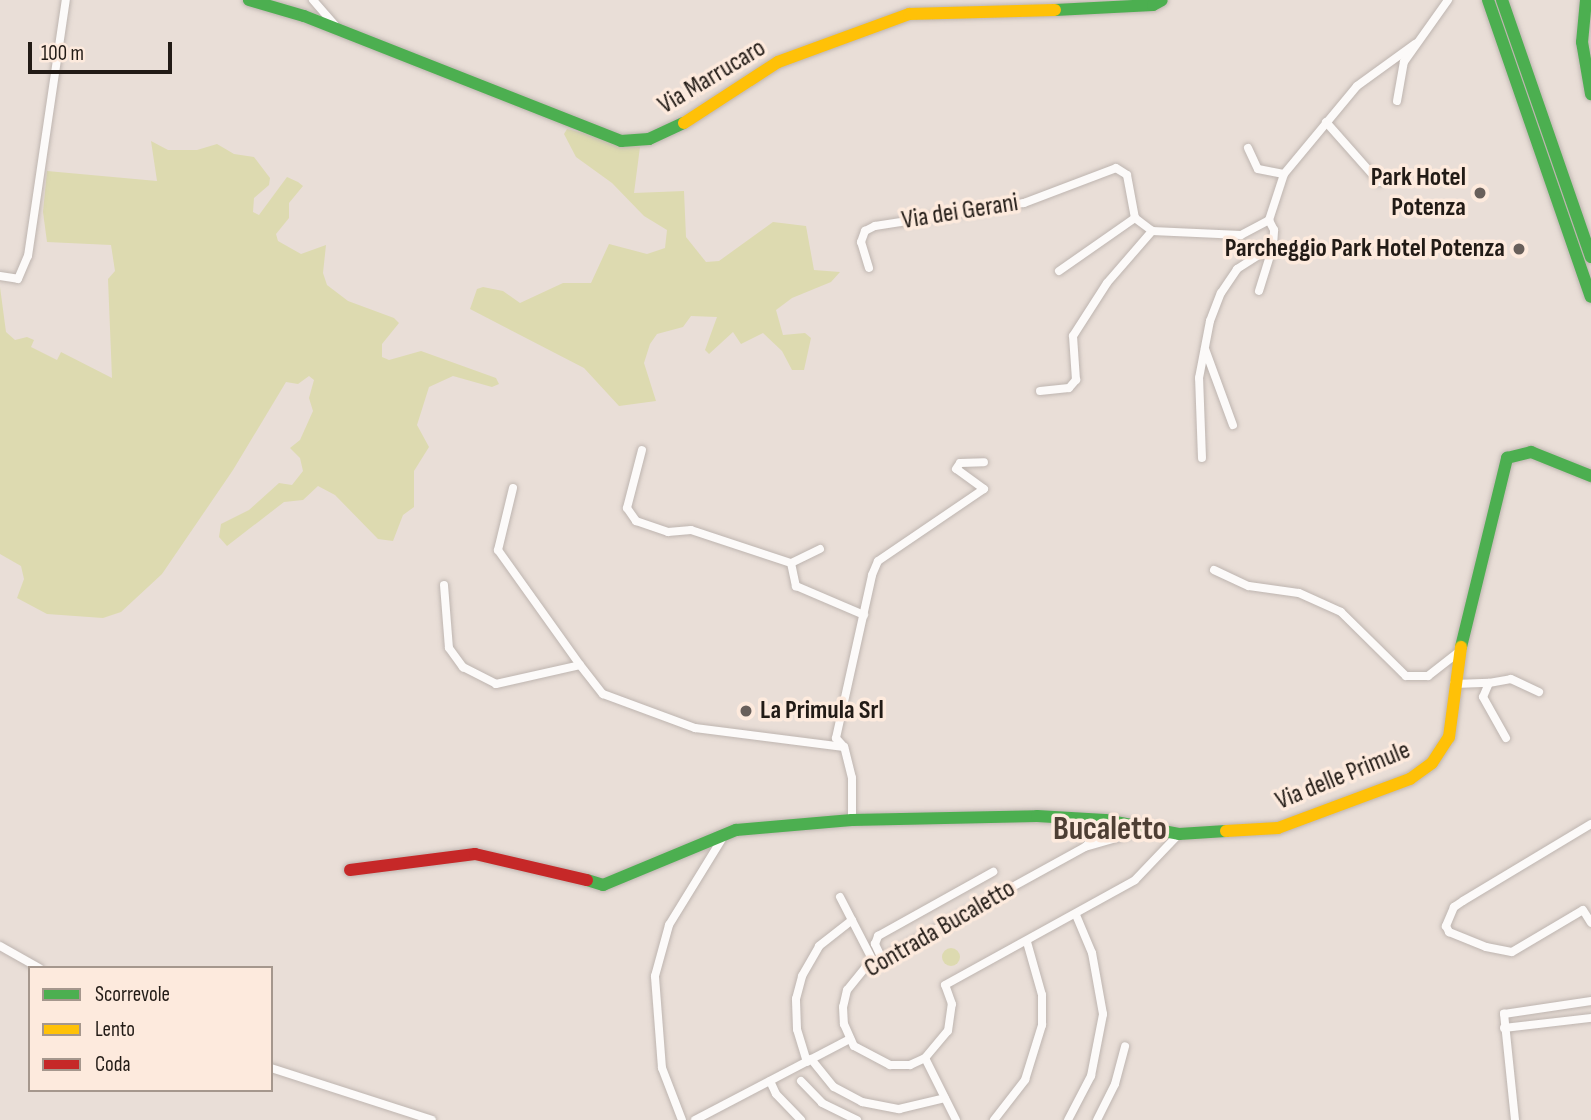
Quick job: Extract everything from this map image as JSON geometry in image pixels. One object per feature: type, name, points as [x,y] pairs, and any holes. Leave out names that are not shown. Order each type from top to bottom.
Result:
[{"type":"main road","name":"Via Marrucaro","points":[[249,0],[339,30],[597,135],[634,141],[677,127],[778,62],[886,20],[958,10],[1085,10],[1153,5],[1162,0]]},
{"type":"main road","points":[[1488,0],[1591,298]]},
{"type":"main road","points":[[1502,0],[1591,257]]},
{"type":"main road","points":[[1586,0],[1582,42],[1591,93]]},
{"type":"main road","name":"Via delle Primule","points":[[350,870],[475,854],[548,868],[603,886],[727,832],[852,820],[1038,816],[1105,820],[1144,830],[1179,834],[1278,828],[1410,779],[1432,763],[1449,737],[1460,651],[1507,458],[1514,453],[1531,453],[1591,476]]},
{"type":"street","points":[[0,276],[18,279],[28,256],[66,0]]},
{"type":"street","name":"Via Marrucaro","points":[[313,0],[339,30]]},
{"type":"street","points":[[1398,101],[1404,62],[1448,0]]},
{"type":"street","points":[[1059,271],[1135,218],[1152,231],[1241,235],[1269,220],[1284,173],[1326,122],[1357,86],[1415,44]]},
{"type":"street","points":[[1326,122],[1379,182]]},
{"type":"street","points":[[1248,148],[1258,169],[1284,173]]},
{"type":"street","name":"Via dei Gerani","points":[[869,268],[861,242],[865,231],[875,226],[1024,203],[1104,170],[1116,168],[1127,175],[1135,218]]},
{"type":"street","points":[[1259,291],[1273,246],[1275,230],[1269,220]]},
{"type":"street","points":[[1040,391],[1069,388],[1076,380],[1073,336],[1107,283],[1152,231]]},
{"type":"street","points":[[1202,458],[1199,378],[1220,293],[1237,269],[1273,246]]},
{"type":"street","points":[[1205,349],[1233,425]]},
{"type":"street","points":[[642,450],[627,508],[636,521],[668,532],[691,530],[791,563],[820,549]]},
{"type":"street","points":[[852,820],[852,778],[844,747],[836,738],[878,561],[984,489],[956,469],[960,463],[984,462]]},
{"type":"street","points":[[513,488],[498,550],[603,694],[695,728],[844,747]]},
{"type":"street","points":[[791,563],[796,586],[864,615]]},
{"type":"street","points":[[1214,569],[1249,586],[1299,593],[1341,612],[1406,676],[1428,676],[1460,651]]},
{"type":"street","points":[[444,585],[449,648],[463,667],[496,684],[580,665]]},
{"type":"street","points":[[1454,684],[1489,684],[1511,678],[1539,692]]},
{"type":"street","points":[[1489,684],[1483,696],[1506,738]]},
{"type":"street","points":[[1084,847],[1101,831],[1105,820]]},
{"type":"street","points":[[1591,824],[1454,907],[1446,926],[1449,932],[1474,942],[1513,952],[1587,907],[1591,923]]},
{"type":"street","points":[[1084,847],[1144,830]]},
{"type":"street","points":[[682,1120],[662,1068],[655,976],[669,925],[727,832]]},
{"type":"street","name":"Contrada Bucaletto","points":[[925,1058],[948,1031],[952,1004],[945,985],[1135,880],[1179,834]]},
{"type":"street","name":"Contrada Bucaletto","points":[[850,1039],[843,1017],[845,998],[856,976],[878,961],[1084,847]]},
{"type":"street","points":[[878,961],[875,944],[878,936],[993,872]]},
{"type":"street","points":[[840,897],[878,961]]},
{"type":"street","points":[[1068,1120],[1091,1076],[1103,1014],[1092,953],[1076,915]]},
{"type":"street","points":[[852,920],[819,946],[802,976],[796,999],[797,1030],[809,1060],[834,1087],[862,1102],[899,1109],[945,1098]]},
{"type":"street","points":[[994,1120],[1025,1080],[1042,1025],[1042,995],[1027,942]]},
{"type":"street","points":[[0,946],[35,966]]},
{"type":"street","points":[[1515,1120],[1504,1014],[1591,1001]]},
{"type":"street","points":[[1504,1028],[1591,1018]]},
{"type":"street","points":[[695,1120],[850,1039],[860,1051],[883,1064],[910,1065],[925,1058],[956,1120]]},
{"type":"street","points":[[1097,1120],[1115,1084],[1125,1046]]},
{"type":"street","points":[[273,1069],[432,1120]]},
{"type":"street","points":[[801,1081],[822,1103],[857,1120]]},
{"type":"street","points":[[767,1082],[794,1120]]},
{"type":"street","points":[[767,1082],[801,1120]]},
{"type":"shaded area","points":[[567,129],[640,147],[634,193],[684,191],[686,237],[706,262],[719,261],[773,222],[806,226],[814,270],[840,272],[831,282],[792,298],[776,310],[783,335],[805,333],[811,338],[804,370],[792,370],[782,351],[763,333],[741,344],[733,332],[709,354],[705,350],[717,317],[691,316],[683,327],[657,334],[650,344],[644,363],[656,401],[619,406],[584,368],[470,309],[477,289],[483,287],[503,291],[520,303],[563,283],[591,283],[609,244],[647,254],[665,248],[667,230],[644,216],[612,183],[576,157],[564,134]]},
{"type":"shaded area","points":[[151,141],[168,150],[197,150],[217,144],[234,154],[254,157],[270,178],[269,185],[254,198],[253,212],[259,215],[287,177],[298,182],[303,186],[289,203],[289,218],[276,234],[278,241],[301,254],[326,245],[323,273],[327,285],[348,301],[394,318],[399,323],[382,344],[382,357],[389,360],[421,351],[496,378],[499,384],[492,387],[453,376],[429,387],[417,425],[429,447],[414,471],[414,507],[403,515],[393,541],[378,539],[335,495],[318,486],[303,500],[284,502],[227,546],[219,537],[221,524],[249,510],[279,483],[292,485],[303,471],[300,458],[290,448],[300,440],[313,411],[309,398],[314,380],[309,376],[298,384],[286,382],[233,470],[162,574],[121,612],[103,618],[47,614],[17,598],[24,579],[21,566],[0,554],[0,287],[6,332],[15,340],[27,337],[34,340],[31,347],[57,360],[61,352],[112,378],[108,279],[115,271],[111,245],[47,242],[43,212],[47,171],[157,181]]},
{"type":"shaded area","points":[[951,948],[957,951],[960,957],[957,963],[951,966],[945,963],[942,957],[945,951]]},
{"type":"traffic: fast","points":[[249,0],[304,16],[621,141],[649,139],[684,123]]},
{"type":"traffic: fast","points":[[1055,10],[1153,5],[1162,0]]},
{"type":"traffic: fast","points":[[1488,0],[1591,297]]},
{"type":"traffic: fast","points":[[1502,0],[1591,257]]},
{"type":"traffic: fast","points":[[1586,0],[1582,42],[1591,94]]},
{"type":"traffic: fast","points":[[1461,647],[1507,458],[1531,452],[1591,476]]},
{"type":"traffic: fast","points":[[587,880],[603,885],[736,830],[852,820],[1037,816],[1105,820],[1179,834],[1226,831]]},
{"type":"traffic: slow","points":[[684,123],[778,62],[909,14],[1055,10]]},
{"type":"traffic: slow","points":[[1226,831],[1278,828],[1410,779],[1432,763],[1449,737],[1461,647]]},
{"type":"traffic: jam","points":[[350,870],[475,854],[587,880]]},
{"type":"place","name":"Park Hotel Potenza","points":[[1480,193]]},
{"type":"place","name":"Parcheggio Park Hotel Potenza","points":[[1519,249]]},
{"type":"place","name":"La Primula Srl","points":[[746,711]]},
{"type":"district","name":"Bucaletto","points":[[1110,830]]}]
